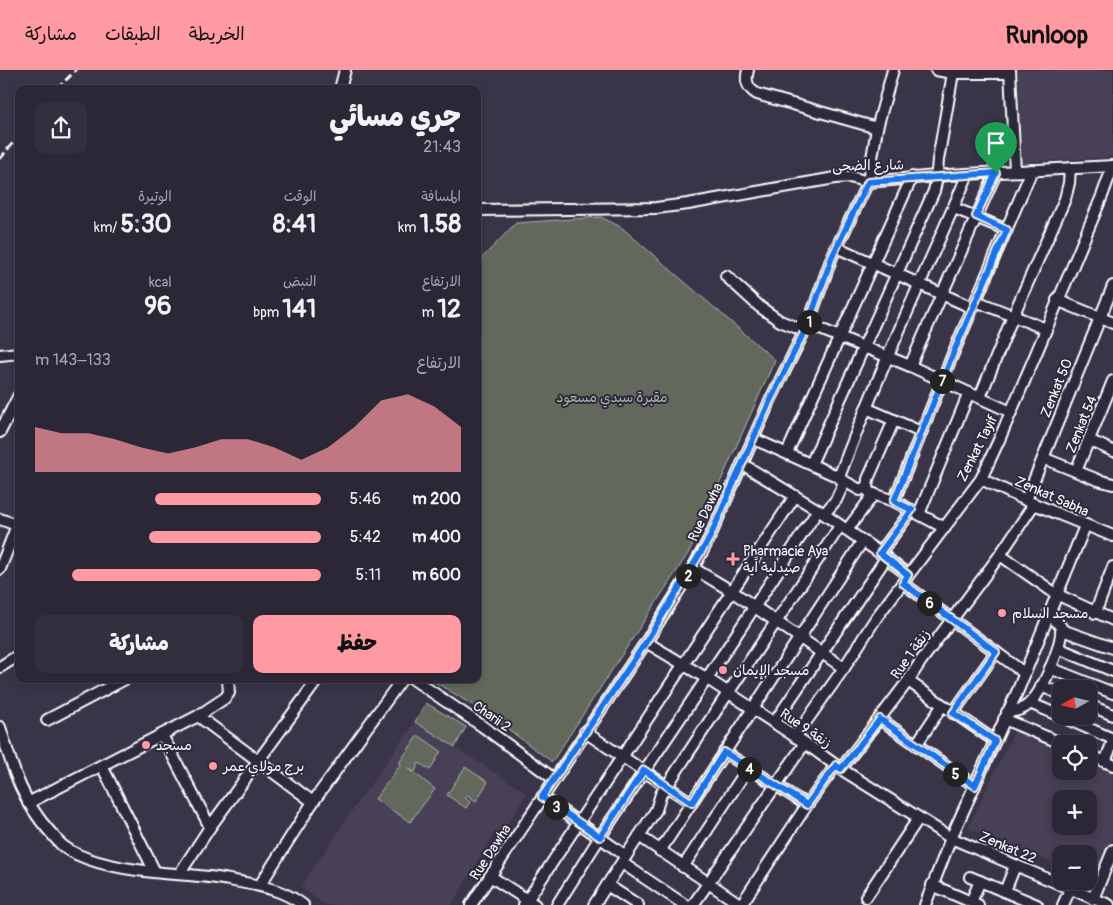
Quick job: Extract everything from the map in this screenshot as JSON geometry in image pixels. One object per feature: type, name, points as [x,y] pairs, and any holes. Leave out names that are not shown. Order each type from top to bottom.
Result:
[{"type":"street","points":[[341,85],[345,70]]},
{"type":"street","points":[[748,70],[746,82],[750,89],[757,94],[877,128]]},
{"type":"street","name":"Rue Dawha","points":[[471,905],[646,642],[709,539],[769,403],[806,328],[836,247],[868,182],[877,128],[893,70]]},
{"type":"street","points":[[936,70],[953,72],[1010,71],[1015,171]]},
{"type":"street","points":[[811,464],[934,191],[953,72]]},
{"type":"street","name":"شارع الضحى","points":[[481,210],[656,208],[850,177],[868,182],[912,177],[1113,166]]},
{"type":"street","name":"Zenkat Tayif","points":[[795,737],[844,668],[876,618],[980,479],[1046,329],[1113,166]]},
{"type":"street","points":[[980,397],[1065,199],[1070,168]]},
{"type":"street","points":[[894,501],[942,381],[1032,170]]},
{"type":"street","points":[[910,366],[996,173]]},
{"type":"street","points":[[557,905],[644,770],[754,607],[821,512],[836,500],[866,408],[968,174]]},
{"type":"street","points":[[787,454],[912,177]]},
{"type":"street","points":[[954,208],[1007,230]]},
{"type":"street","points":[[836,247],[942,295],[1014,316],[1046,329]]},
{"type":"street","points":[[726,276],[760,307],[780,321],[840,336],[1010,412]]},
{"type":"street","name":"Zenkat 50","points":[[1030,502],[1043,458],[1113,286]]},
{"type":"street","points":[[1057,300],[1113,323]]},
{"type":"street","points":[[0,355],[15,353]]},
{"type":"street","name":"Zenkat 54","points":[[1043,458],[1076,471],[1089,440],[1108,407],[1113,381]]},
{"type":"street","points":[[774,723],[822,652],[883,555],[916,512],[969,393]]},
{"type":"street","points":[[0,432],[15,404]]},
{"type":"street","points":[[866,408],[921,432]]},
{"type":"street","points":[[754,439],[811,464],[860,490],[866,487],[894,420]]},
{"type":"street","points":[[1089,440],[1113,451]]},
{"type":"street","points":[[742,464],[821,512],[883,555],[906,579],[952,619],[1024,673]]},
{"type":"street","points":[[1076,471],[1108,484],[1113,484]]},
{"type":"street","name":"Zenkat Sabha","points":[[980,479],[1085,526],[1113,536]]},
{"type":"street","points":[[866,487],[874,494],[894,501],[945,528]]},
{"type":"street","points":[[594,905],[658,806],[661,794],[727,692],[843,528],[874,494]]},
{"type":"street","points":[[490,876],[529,903],[622,756],[796,496]]},
{"type":"street","name":"Rue 1 زنقة","points":[[741,905],[807,805],[880,719],[1000,555],[1030,502]]},
{"type":"street","points":[[0,518],[15,523]]},
{"type":"street","points":[[925,905],[951,838],[1006,716],[1085,526]]},
{"type":"street","points":[[0,569],[15,532]]},
{"type":"street","points":[[660,850],[862,542]]},
{"type":"street","points":[[1000,555],[1056,594],[1094,613],[1113,620]]},
{"type":"street","points":[[1094,613],[1113,567]]},
{"type":"street","points":[[693,568],[733,592],[844,668]]},
{"type":"street","points":[[1006,716],[1030,703],[1050,668],[1058,648],[1062,630],[1058,622],[1049,613]]},
{"type":"street","points":[[1062,630],[1113,648]]},
{"type":"street","name":"Rue 9 زنقة","points":[[646,642],[706,678],[838,767],[951,838]]},
{"type":"street","points":[[1058,648],[1113,671]]},
{"type":"street","points":[[953,713],[996,652]]},
{"type":"street","points":[[0,667],[15,658]]},
{"type":"street","points":[[1050,668],[1113,693]]},
{"type":"street","points":[[908,682],[995,741]]},
{"type":"street","points":[[47,720],[117,683]]},
{"type":"street","points":[[28,803],[198,716],[226,698],[229,693],[228,683]]},
{"type":"street","points":[[180,873],[210,827],[315,683]]},
{"type":"street","points":[[260,886],[313,802],[399,683]]},
{"type":"street","name":"Charii 2","points":[[419,683],[482,726],[554,779]]},
{"type":"street","points":[[1041,686],[1052,690]]},
{"type":"street","points":[[1030,703],[1113,740],[1109,763],[1097,758]]},
{"type":"street","points":[[916,745],[942,706]]},
{"type":"street","points":[[1098,709],[1113,715]]},
{"type":"street","points":[[198,716],[313,802]]},
{"type":"street","points":[[1006,716],[1052,739]]},
{"type":"street","points":[[880,719],[975,786]]},
{"type":"street","points":[[0,726],[17,780],[28,803],[63,846],[90,860],[121,867],[214,877],[260,886],[285,893],[296,903]]},
{"type":"street","points":[[585,732],[692,803]]},
{"type":"street","points":[[162,735],[210,827]]},
{"type":"street","points":[[693,905],[805,743]]},
{"type":"street","points":[[724,752],[807,805]]},
{"type":"street","points":[[102,766],[155,872]]},
{"type":"street","points":[[683,867],[748,768]]},
{"type":"street","points":[[542,797],[600,837],[624,859],[685,905]]},
{"type":"street","points":[[866,897],[918,818]]},
{"type":"street","points":[[639,836],[741,905]]},
{"type":"street","name":"Zenkat 22","points":[[951,838],[1052,881]]},
{"type":"street","points":[[1094,899],[1110,864],[1113,850]]},
{"type":"street","points":[[1005,890],[1015,866]]},
{"type":"street","points":[[970,877],[1005,890],[1033,904]]},
{"type":"street","points":[[932,886],[974,904],[980,881]]},
{"type":"street","points":[[607,885],[638,905]]},
{"type":"street","points":[[1063,905],[1070,890]]},
{"type":"street","name":"Zenkat 22","points":[[1072,890],[1109,905]]},
{"type":"shaded area","points":[[1018,70],[1113,70],[1113,157],[1022,162]]},
{"type":"shaded area","points":[[415,722],[527,793],[501,834],[495,832],[452,905],[325,905],[301,887]]},
{"type":"shaded area","points":[[1015,730],[1052,745],[1052,780],[1097,780],[1097,763],[1113,770],[1113,838],[1097,876],[1097,845],[1052,845],[1052,862],[968,828]]},
{"type":"green space","name":"مقبرة سيدي مسعود","points":[[601,217],[621,227],[775,360],[689,552],[552,762],[489,715],[437,683],[481,683],[481,259],[516,223]]},
{"type":"green space","points":[[426,703],[466,727],[455,747],[415,722]]},
{"type":"green space","points":[[418,735],[441,751],[430,770],[419,763],[415,772],[409,769],[435,789],[410,822],[375,799],[401,764],[399,763]]},
{"type":"green space","points":[[465,767],[488,782],[476,801],[467,795],[465,798],[470,802],[466,808],[447,795]]},
{"type":"railway","points":[[61,85],[76,70]]},
{"type":"railway","points":[[0,159],[15,140]]},
{"type":"place","name":"Pharmacie Aya صيدلية اًية","points":[[733,559]]},
{"type":"place","name":"مسجد السلام","points":[[1002,613]]},
{"type":"place","name":"مسجد الإيمان","points":[[723,670]]},
{"type":"place","name":"مسجد","points":[[146,745]]},
{"type":"place","name":"برج مولاي عمر","points":[[213,766]]},
{"type":"route","points":[[996,173],[976,216],[1007,230],[952,356],[894,501],[912,510],[880,553],[908,575],[903,583],[996,652],[953,713],[995,741],[975,786],[880,719],[841,769],[836,765],[807,805],[724,752],[692,803],[644,770],[600,837],[542,797],[646,642],[709,539],[769,403],[808,324],[832,257],[868,182],[912,177],[996,173]]}]
